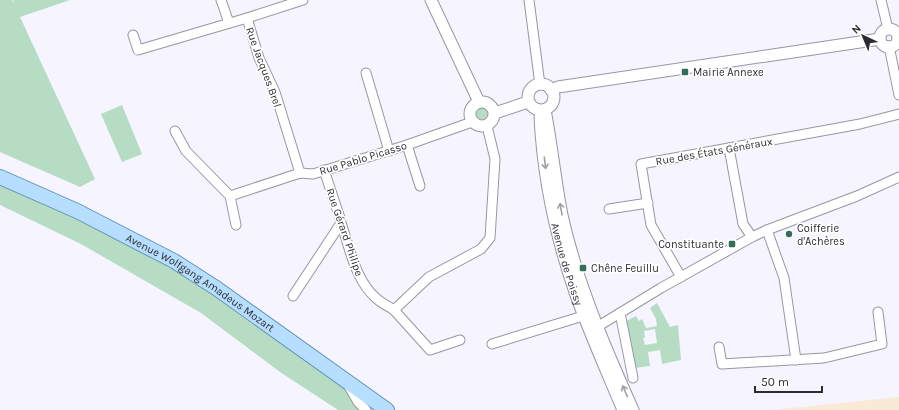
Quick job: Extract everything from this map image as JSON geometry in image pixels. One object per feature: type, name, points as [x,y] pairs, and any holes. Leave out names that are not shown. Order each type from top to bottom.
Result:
[{"type":"main road","name":"Avenue Wolfgang Amadeus Mozart","points":[[0,177],[77,211],[174,261],[216,288],[387,410]]},
{"type":"street","points":[[221,0],[229,23]]},
{"type":"street","name":"Rue Jacques Brel","points":[[300,173],[274,92],[259,58],[246,18],[301,0]]},
{"type":"street","points":[[431,0],[468,81],[475,105]]},
{"type":"street","points":[[529,0],[540,85]]},
{"type":"street","points":[[880,39],[885,45],[889,46],[895,44],[897,41],[881,0]]},
{"type":"street","points":[[133,35],[138,50],[246,18]]},
{"type":"street","points":[[880,39],[883,32],[894,33]]},
{"type":"street","points":[[551,90],[558,87],[880,39]]},
{"type":"street","points":[[889,46],[899,95]]},
{"type":"street","points":[[366,73],[389,151]]},
{"type":"street","points":[[540,85],[548,86],[551,90],[554,100],[549,108],[542,110],[532,108],[528,102],[528,92],[531,88],[540,85]]},
{"type":"street","points":[[483,102],[491,105],[495,113],[492,122],[487,126],[479,126],[472,122],[470,113],[475,105],[483,102]]},
{"type":"street","points":[[495,113],[528,102]]},
{"type":"street","name":"Avenue de Poissy","points":[[542,110],[546,177],[558,236],[583,316],[593,328],[617,373],[633,410]]},
{"type":"street","name":"Avenue de Poissy","points":[[542,110],[563,216],[593,328],[623,410]]},
{"type":"street","name":"Rue des États Généraux","points":[[680,277],[651,225],[641,164],[860,124],[899,114]]},
{"type":"street","name":"Rue Pablo Picasso","points":[[230,196],[300,173],[312,174],[389,151],[472,122]]},
{"type":"street","points":[[394,310],[429,277],[481,249],[490,238],[495,159],[487,126]]},
{"type":"street","points":[[175,131],[186,151],[230,196],[236,225]]},
{"type":"street","points":[[407,145],[420,186]]},
{"type":"street","points":[[729,148],[743,224],[752,237]]},
{"type":"street","name":"Rue Gérard Philipe","points":[[324,170],[356,270],[364,285],[376,298],[394,310],[430,350],[460,340]]},
{"type":"street","points":[[593,328],[752,237],[857,196],[899,177]]},
{"type":"street","points":[[610,209],[648,203]]},
{"type":"street","points":[[293,296],[341,223]]},
{"type":"street","points":[[767,230],[784,278],[796,360]]},
{"type":"street","points":[[719,347],[722,364],[824,358],[882,344],[878,312]]},
{"type":"street","points":[[620,313],[633,378]]},
{"type":"street","points":[[492,344],[583,316]]},
{"type":"street","points":[[345,380],[358,402],[366,410]]},
{"type":"shaded area","points":[[899,397],[899,410],[772,410]]},
{"type":"green space","points":[[0,0],[12,0],[14,4],[13,0],[70,0],[20,17],[95,179],[80,187],[0,152]]},
{"type":"green space","points":[[122,105],[142,154],[122,162],[101,114]]},
{"type":"green space","points":[[481,107],[486,109],[488,114],[486,119],[481,121],[476,119],[474,114],[476,109]]},
{"type":"green space","points":[[0,178],[109,226],[345,380],[366,410],[338,410],[280,372],[201,313],[81,244],[0,205]]},
{"type":"green space","points":[[657,303],[670,327],[678,325],[681,360],[662,364],[660,350],[648,352],[650,366],[634,368],[626,321],[636,316],[639,321],[642,319],[646,328],[657,326],[656,319],[650,308]],"holes":[[[655,329],[657,343],[645,345],[643,338],[645,338],[644,331]]]},
{"type":"place","name":"Mairie Annexe","points":[[685,72]]},
{"type":"place","name":"Coifferie d'Achères","points":[[789,234]]},
{"type":"place","name":"Constituante","points":[[732,244]]},
{"type":"place","name":"Chêne Feuillu","points":[[583,268]]}]
